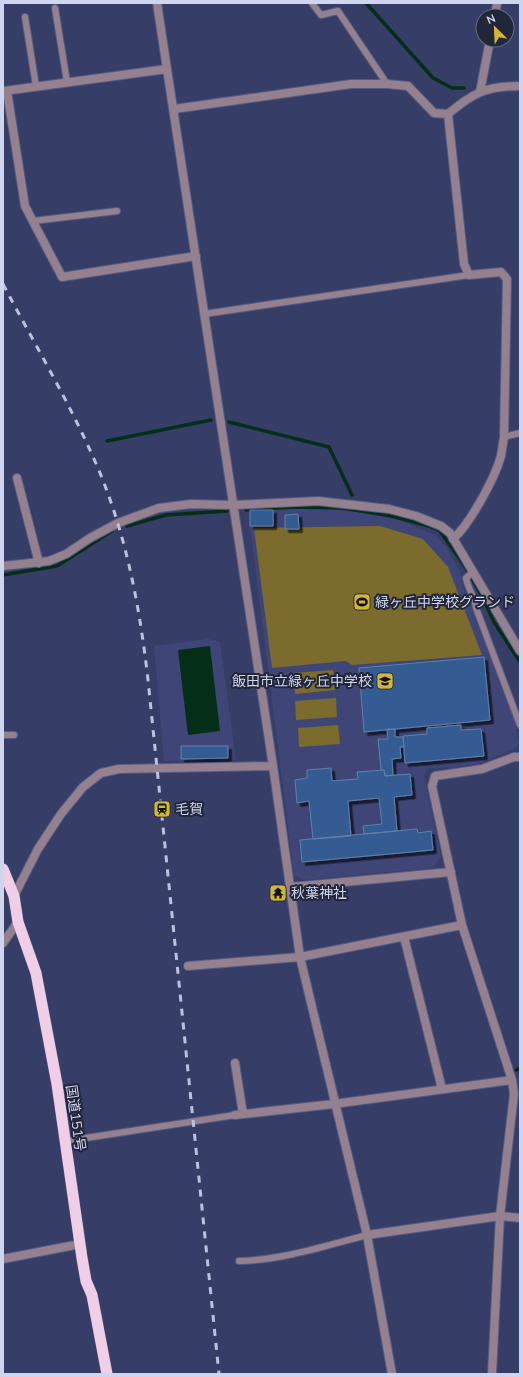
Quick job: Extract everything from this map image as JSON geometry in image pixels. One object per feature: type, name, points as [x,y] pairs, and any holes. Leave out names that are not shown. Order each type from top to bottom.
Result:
[{"type":"highway","name":"国道151号","points":[[3,869],[14,896],[18,922],[37,980],[57,1084],[80,1244],[107,1374]]},
{"type":"street","points":[[157,3],[273,766],[300,957],[366,1235],[392,1374]]},
{"type":"street","points":[[480,92],[488,48]]},
{"type":"street","points":[[167,69],[5,91],[25,206],[62,277],[196,256]]},
{"type":"street","points":[[174,109],[351,84],[387,84],[408,86],[434,113],[448,114],[465,100],[489,88],[520,86]]},
{"type":"street","points":[[448,114],[464,264],[469,275],[502,272],[508,279],[504,437],[501,456],[492,479],[462,531],[453,539]]},
{"type":"street","points":[[17,478],[39,563]]},
{"type":"street","points":[[3,566],[39,563],[66,554],[107,528],[159,508],[191,504],[233,505],[318,501],[389,509],[416,516],[441,526],[453,539],[520,651]]},
{"type":"street","points":[[492,1374],[500,1216],[514,1094],[512,1080],[462,925],[432,786],[435,776],[482,769],[514,756],[520,756]]},
{"type":"street","points":[[14,896],[38,849],[61,814],[83,787],[101,773],[119,769],[273,766]]},
{"type":"street","points":[[291,887],[451,872]]},
{"type":"street","points":[[3,943],[18,922]]},
{"type":"street","points":[[188,966],[300,957],[462,925]]},
{"type":"street","points":[[404,937],[442,1089]]},
{"type":"street","points":[[235,1063],[239,1114],[334,1104],[512,1080]]},
{"type":"street","points":[[366,1235],[500,1216],[520,1218]]},
{"type":"street","points":[[3,1259],[80,1244]]},
{"type":"lane","points":[[312,3],[321,15],[338,11],[387,84]]},
{"type":"lane","points":[[55,8],[67,82]]},
{"type":"lane","points":[[25,17],[36,86]]},
{"type":"lane","points":[[33,221],[117,211]]},
{"type":"lane","points":[[204,314],[469,275]]},
{"type":"lane","points":[[504,437],[520,433]]},
{"type":"lane","points":[[473,572],[466,578],[520,725]]},
{"type":"lane","points":[[3,736],[14,735]]},
{"type":"lane","points":[[73,1140],[239,1114]]},
{"type":"lane","points":[[239,1261],[256,1261],[286,1255],[366,1235]]},
{"type":"shaded area","name":"飯田市立緑ヶ丘中学校","points":[[248,509],[330,509],[364,513],[395,519],[412,525],[435,535],[444,544],[460,572],[463,586],[514,718],[519,744],[516,748],[478,764],[428,769],[424,775],[441,856],[433,868],[304,880],[294,875]]},
{"type":"shaded area","name":"緑ヶ丘中学校グランド","points":[[380,526],[423,539],[448,567],[482,655],[352,665],[346,661],[272,668],[254,528]]},
{"type":"shaded area","name":"飯田市立緑ヶ丘中学校","points":[[208,639],[220,642],[236,760],[164,761],[154,646]]},
{"type":"shaded area","points":[[210,646],[220,731],[188,735],[178,650]]},
{"type":"shaded area","points":[[333,670],[335,690],[295,694],[293,673]]},
{"type":"shaded area","points":[[336,698],[337,717],[296,720],[295,701]]},
{"type":"shaded area","points":[[338,725],[340,744],[299,747],[298,728]]},
{"type":"building","points":[[250,510],[273,510],[273,526],[250,526]]},
{"type":"building","points":[[298,514],[299,529],[285,529],[285,515]]},
{"type":"building","points":[[484,657],[490,720],[364,732],[359,668]]},
{"type":"building","points":[[461,725],[461,730],[481,729],[484,756],[405,763],[403,736],[427,734],[427,728]]},
{"type":"building","points":[[387,729],[395,729],[395,737],[403,737],[404,747],[400,747],[401,758],[392,759],[393,775],[385,776],[384,770],[381,770],[378,739],[388,739]]},
{"type":"building","points":[[181,746],[228,746],[228,758],[181,759]]},
{"type":"building","points":[[331,768],[332,781],[358,779],[357,772],[384,770],[385,776],[410,774],[412,795],[394,797],[397,831],[364,834],[363,826],[382,824],[379,798],[348,801],[351,836],[313,839],[309,801],[297,803],[295,780],[307,778],[307,770]]},
{"type":"building","points":[[417,829],[418,833],[431,831],[433,850],[302,862],[300,840]]},
{"type":"waterway","points":[[366,3],[433,78],[452,88],[464,88]]},
{"type":"waterway","points":[[107,441],[211,420]]},
{"type":"waterway","points":[[229,422],[329,447],[352,495]]},
{"type":"waterway","points":[[246,510],[295,507],[343,508],[392,516],[429,526],[440,531],[466,568],[482,596],[494,622],[520,662]]},
{"type":"waterway","points":[[127,526],[166,515],[227,511]]},
{"type":"waterway","points":[[3,575],[57,566],[112,531]]},
{"type":"waterway","points":[[516,1070],[520,1068]]},
{"type":"railway","points":[[3,284],[66,401],[100,473],[118,523],[131,575],[141,627],[148,680],[219,1374]]},
{"type":"place","name":"緑ヶ丘中学校グランド","points":[[362,602]]},
{"type":"place","name":"飯田市立緑ヶ丘中学校","points":[[385,681]]},
{"type":"place","name":"毛賀","points":[[162,809]]},
{"type":"place","name":"秋葉神社","points":[[278,893]]}]
